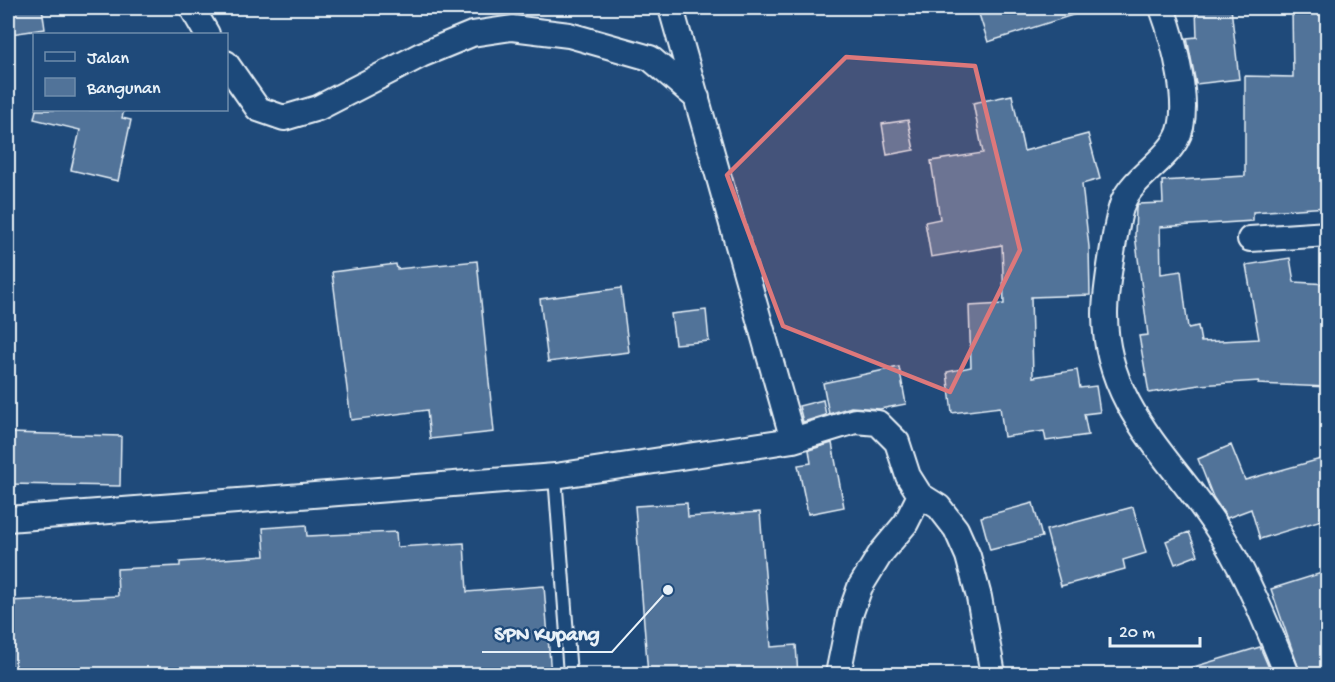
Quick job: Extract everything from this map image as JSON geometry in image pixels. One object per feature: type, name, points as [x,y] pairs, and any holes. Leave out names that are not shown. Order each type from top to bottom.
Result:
[{"type":"street","points":[[192,8],[206,33]]},
{"type":"street","points":[[671,8],[792,440]]},
{"type":"street","points":[[1162,8],[1173,40],[1181,77],[1182,115],[1177,140],[1124,202],[1105,314],[1109,348],[1119,383],[1137,421],[1223,538],[1257,601],[1287,675]]},
{"type":"street","points":[[228,66],[258,109],[284,118],[318,108],[451,42],[472,34],[512,28],[569,35],[650,58],[697,99]]},
{"type":"street","points":[[1250,239],[1328,234]]},
{"type":"street","points":[[8,519],[555,476],[792,440],[855,422],[878,423],[897,442],[908,476],[920,495],[939,507],[956,529],[968,556],[979,597],[993,675]]},
{"type":"street","points":[[838,675],[850,615],[860,587],[882,553],[906,523],[920,495]]},
{"type":"lane","points":[[555,476],[570,675]]},
{"type":"highlighted area","points":[[846,57],[975,66],[1020,250],[950,392],[783,326],[727,175]]},
{"type":"building","points":[[8,8],[42,8],[45,29],[11,34]]},
{"type":"building","points":[[977,8],[1078,8],[1079,13],[988,42]]},
{"type":"building","points":[[1196,8],[1231,8],[1239,79],[1196,84],[1187,38],[1197,37]]},
{"type":"building","points":[[1292,8],[1328,8],[1328,207],[1253,212],[1253,221],[1160,227],[1161,274],[1181,271],[1188,328],[1198,326],[1201,342],[1259,339],[1246,265],[1290,258],[1294,282],[1328,284],[1328,387],[1258,384],[1259,381],[1199,385],[1149,393],[1139,336],[1148,335],[1135,235],[1136,207],[1138,204],[1163,203],[1162,181],[1245,176],[1245,76],[1293,77]]},
{"type":"building","points":[[1012,95],[1024,151],[1088,134],[1100,179],[1082,184],[1089,247],[1090,295],[1031,297],[1033,377],[1077,370],[1080,388],[1096,386],[1100,412],[1084,414],[1088,435],[1046,441],[1044,431],[1004,437],[1000,407],[952,413],[947,372],[971,367],[969,306],[1004,304],[1002,245],[931,257],[925,222],[940,219],[931,161],[983,153],[973,103]]},
{"type":"building","points":[[36,111],[124,111],[122,118],[131,120],[118,181],[71,170],[80,130],[34,119]]},
{"type":"building","points":[[908,120],[914,150],[887,155],[882,124]]},
{"type":"building","points":[[477,261],[494,432],[430,439],[427,410],[351,420],[332,272],[396,264],[397,269]]},
{"type":"building","points":[[621,288],[629,352],[548,362],[540,299]]},
{"type":"building","points":[[706,310],[709,341],[675,344],[671,314]]},
{"type":"building","points":[[899,367],[906,404],[880,409],[851,407],[829,414],[823,383]]},
{"type":"building","points":[[823,400],[826,415],[803,422],[799,406]]},
{"type":"building","points":[[8,433],[121,436],[120,486],[8,484]]},
{"type":"building","points":[[832,443],[844,507],[808,514],[798,465],[811,463],[809,450]]},
{"type":"building","points":[[1231,445],[1245,480],[1328,457],[1328,518],[1260,539],[1251,509],[1227,518],[1213,497],[1198,459]]},
{"type":"building","points":[[687,503],[688,517],[760,512],[771,647],[796,645],[798,675],[648,675],[635,506]]},
{"type":"building","points":[[1033,503],[1042,537],[990,550],[981,517]]},
{"type":"building","points":[[1133,507],[1146,553],[1123,560],[1125,569],[1061,586],[1046,530]]},
{"type":"building","points":[[306,525],[307,536],[396,532],[397,547],[464,543],[467,592],[544,586],[551,675],[8,675],[8,601],[118,596],[117,569],[180,566],[180,562],[265,556],[263,528]]},
{"type":"building","points":[[1189,532],[1198,555],[1175,564],[1166,541]]},
{"type":"building","points":[[1328,571],[1328,675],[1301,675],[1271,589]]},
{"type":"building","points":[[1260,647],[1272,675],[1190,675],[1190,668]]},
{"type":"place","name":"SPN Kupang","points":[[668,590]]}]
